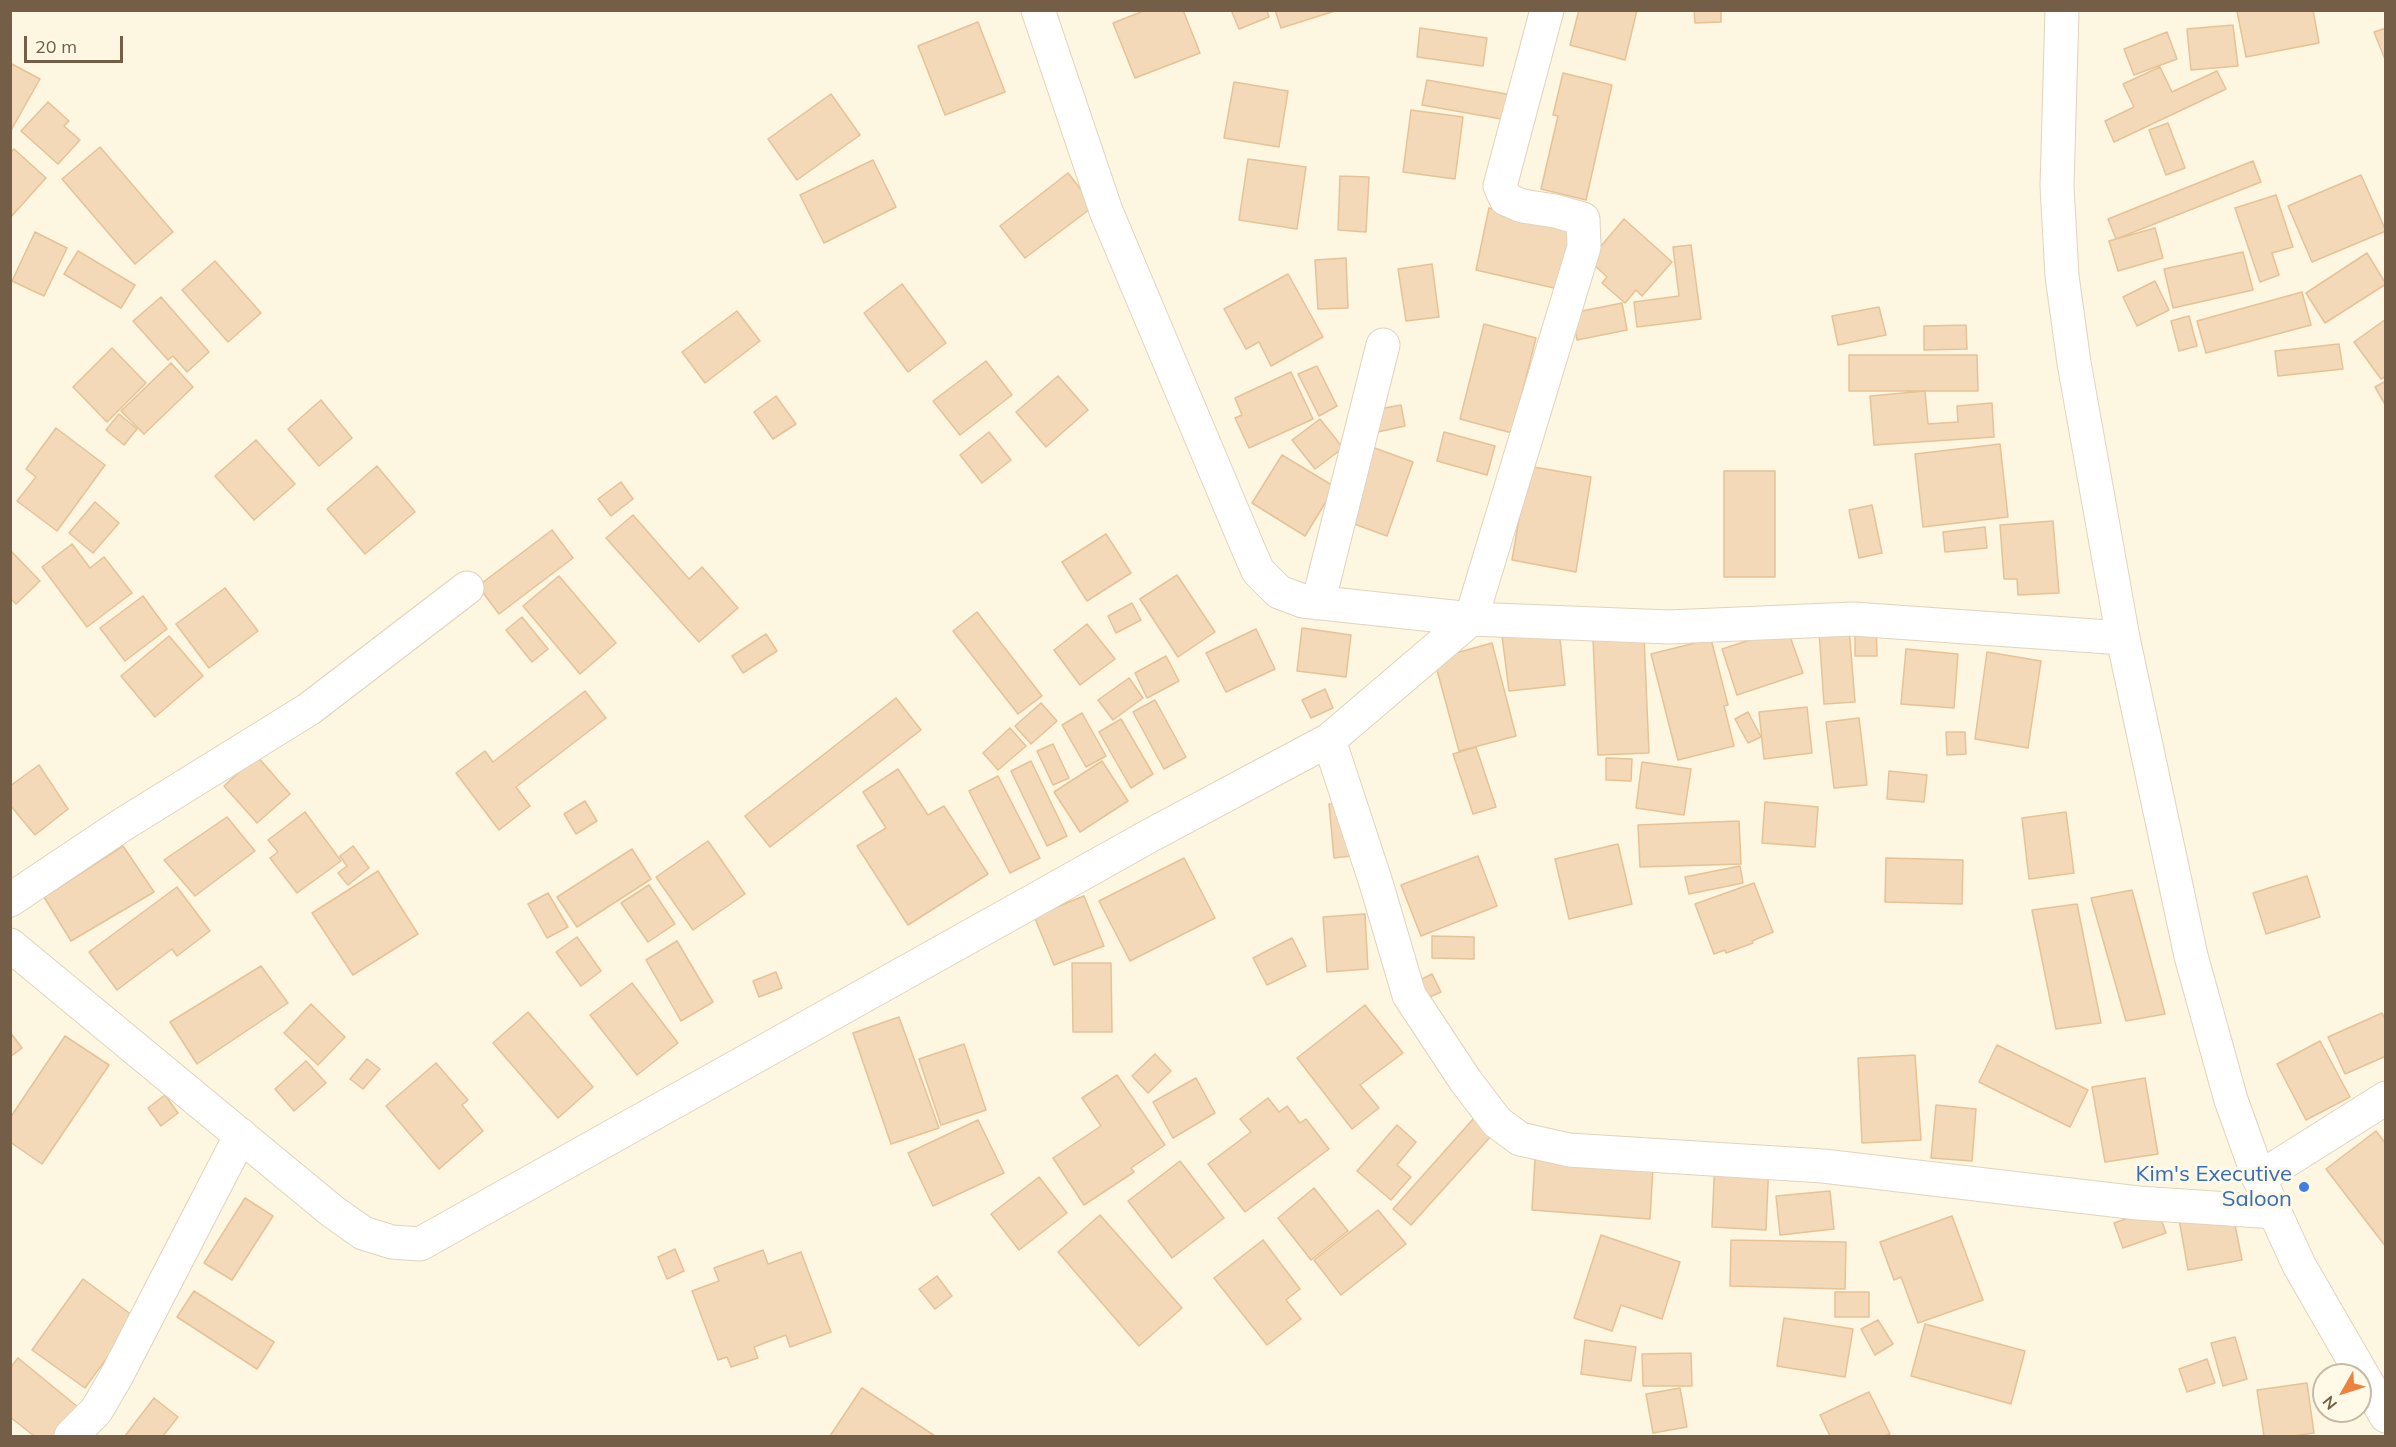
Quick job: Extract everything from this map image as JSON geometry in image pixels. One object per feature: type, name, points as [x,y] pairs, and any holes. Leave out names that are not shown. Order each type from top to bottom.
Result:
[{"type":"street","points":[[1038,10],[1106,212],[1258,571],[1279,592],[1303,601],[1471,619],[1669,627],[1853,619],[2123,638]]},
{"type":"street","points":[[10,945],[332,1211],[363,1233],[392,1242],[420,1244],[1151,835],[1329,740],[1471,619],[1584,247],[1583,219],[1556,211],[1522,206],[1506,199],[1500,186],[1547,10]]},
{"type":"street","points":[[2062,10],[2057,186],[2062,276],[2074,363],[2123,638],[2190,956],[2231,1100],[2259,1178],[2300,1265],[2385,1416]]},
{"type":"street","points":[[1318,603],[1383,345]]},
{"type":"street","points":[[10,900],[122,825],[309,709],[467,588]]},
{"type":"street","points":[[1329,740],[1376,883],[1409,995],[1465,1080],[1497,1122],[1520,1139],[1569,1150],[1823,1166],[2138,1203],[2275,1212]]},
{"type":"street","points":[[2259,1178],[2385,1098]]},
{"type":"street","points":[[71,1437],[96,1411],[116,1377],[241,1135]]},
{"type":"building","points":[[1146,10],[1183,10],[1200,53],[1135,78],[1113,23]]},
{"type":"building","points":[[1231,10],[1267,10],[1269,17],[1239,29]]},
{"type":"building","points":[[1275,10],[1338,10],[1281,28]]},
{"type":"building","points":[[1579,10],[1637,10],[1625,60],[1570,45]]},
{"type":"building","points":[[1694,10],[1721,10],[1721,22],[1695,23]]},
{"type":"building","points":[[2313,10],[2319,43],[2246,57],[2237,11]]},
{"type":"building","points":[[978,22],[1005,92],[945,115],[918,46]]},
{"type":"building","points":[[2233,25],[2238,66],[2191,70],[2187,29]]},
{"type":"building","points":[[1420,28],[1487,38],[1483,66],[1417,57]]},
{"type":"building","points":[[2386,28],[2386,62],[2374,32]]},
{"type":"building","points":[[2167,32],[2177,59],[2134,75],[2124,49]]},
{"type":"building","points":[[10,63],[40,79],[10,132]]},
{"type":"building","points":[[2160,67],[2172,92],[2217,71],[2226,89],[2114,142],[2105,121],[2134,107],[2123,84]]},
{"type":"building","points":[[1563,73],[1612,85],[1586,200],[1541,189],[1558,116],[1553,115]]},
{"type":"building","points":[[1427,80],[1512,95],[1507,120],[1422,105]]},
{"type":"building","points":[[1234,82],[1288,91],[1279,147],[1224,138]]},
{"type":"building","points":[[831,94],[860,135],[797,180],[768,139]]},
{"type":"building","points":[[48,102],[69,121],[64,126],[80,140],[58,164],[21,131]]},
{"type":"building","points":[[1411,110],[1463,117],[1455,179],[1403,172]]},
{"type":"building","points":[[2168,123],[2185,168],[2166,175],[2149,130]]},
{"type":"building","points":[[100,147],[173,232],[135,264],[62,179]]},
{"type":"building","points":[[14,149],[46,178],[10,218],[10,153]]},
{"type":"building","points":[[1248,159],[1306,167],[1297,229],[1239,220]]},
{"type":"building","points":[[873,160],[896,207],[824,243],[800,195]]},
{"type":"building","points":[[2253,161],[2261,182],[2116,239],[2108,219]]},
{"type":"building","points":[[1068,173],[1094,206],[1025,258],[1000,226]]},
{"type":"building","points":[[2361,175],[2386,231],[2312,262],[2288,206]]},
{"type":"building","points":[[1340,176],[1369,177],[1366,232],[1338,230]]},
{"type":"building","points":[[2276,195],[2293,247],[2272,253],[2279,275],[2260,282],[2235,208]]},
{"type":"building","points":[[1489,208],[1581,228],[1567,291],[1476,270]]},
{"type":"building","points":[[1624,219],[1672,262],[1642,296],[1636,290],[1625,303],[1602,283],[1607,277],[1589,260]]},
{"type":"building","points":[[2155,228],[2163,258],[2118,271],[2109,241]]},
{"type":"building","points":[[35,232],[67,248],[44,296],[12,281]]},
{"type":"building","points":[[1691,245],[1701,319],[1637,327],[1634,302],[1679,296],[1673,247]]},
{"type":"building","points":[[78,251],[135,285],[121,308],[64,274]]},
{"type":"building","points":[[2243,252],[2253,290],[2173,308],[2164,269]]},
{"type":"building","points":[[2367,253],[2386,284],[2325,323],[2306,293]]},
{"type":"building","points":[[1346,258],[1348,308],[1318,309],[1315,260]]},
{"type":"building","points":[[215,261],[261,313],[228,342],[182,290]]},
{"type":"building","points":[[1432,264],[1439,317],[1406,321],[1398,269]]},
{"type":"building","points":[[1288,274],[1323,337],[1271,366],[1259,342],[1246,349],[1224,309]]},
{"type":"building","points":[[2155,281],[2169,310],[2137,326],[2123,297]]},
{"type":"building","points":[[902,284],[946,343],[908,372],[864,313]]},
{"type":"building","points":[[2302,292],[2311,325],[2206,353],[2197,321]]},
{"type":"building","points":[[161,297],[209,352],[187,372],[173,356],[168,360],[133,321]]},
{"type":"building","points":[[1622,303],[1627,330],[1577,340],[1572,313]]},
{"type":"building","points":[[1879,307],[1886,335],[1838,345],[1832,316]]},
{"type":"building","points":[[737,311],[760,341],[705,383],[682,352]]},
{"type":"building","points":[[2189,316],[2197,346],[2179,351],[2171,321]]},
{"type":"building","points":[[2386,319],[2386,376],[2381,379],[2354,342]]},
{"type":"building","points":[[1484,324],[1536,338],[1512,433],[1460,419]]},
{"type":"building","points":[[1966,325],[1967,349],[1924,350],[1924,326]]},
{"type":"building","points":[[2339,344],[2343,369],[2278,376],[2275,351]]},
{"type":"building","points":[[112,348],[146,383],[107,422],[73,387]]},
{"type":"building","points":[[1849,355],[1977,355],[1978,391],[1849,391]]},
{"type":"building","points":[[986,361],[1012,395],[960,435],[933,401]]},
{"type":"building","points":[[171,363],[193,387],[144,434],[121,411]]},
{"type":"building","points":[[1317,366],[1337,406],[1319,416],[1298,374]]},
{"type":"building","points":[[1291,372],[1313,419],[1249,448],[1235,418],[1242,415],[1235,398]]},
{"type":"building","points":[[1058,376],[1088,410],[1046,447],[1016,412]]},
{"type":"building","points":[[2386,381],[2386,406],[2375,387]]},
{"type":"building","points":[[1925,391],[1928,424],[1958,422],[1957,406],[1992,403],[1994,437],[1874,445],[1870,396]]},
{"type":"building","points":[[776,396],[796,424],[773,439],[754,412]]},
{"type":"building","points":[[321,400],[352,438],[319,466],[288,429]]},
{"type":"building","points":[[1401,405],[1405,426],[1373,433],[1368,411]]},
{"type":"building","points":[[119,414],[137,429],[124,445],[106,430]]},
{"type":"building","points":[[1320,419],[1343,448],[1315,469],[1292,440]]},
{"type":"building","points":[[56,428],[105,465],[57,531],[17,501],[36,477],[26,469]]},
{"type":"building","points":[[989,432],[1011,460],[982,483],[960,455]]},
{"type":"building","points":[[1444,432],[1495,446],[1487,475],[1437,461]]},
{"type":"building","points":[[256,440],[295,484],[254,520],[215,476]]},
{"type":"building","points":[[2000,444],[2008,517],[1923,527],[1915,454]]},
{"type":"building","points":[[1372,447],[1413,462],[1387,536],[1346,521]]},
{"type":"building","points":[[1282,455],[1335,487],[1305,536],[1252,503]]},
{"type":"building","points":[[377,466],[415,512],[365,554],[327,509]]},
{"type":"building","points":[[1528,466],[1591,477],[1576,572],[1512,560]]},
{"type":"building","points":[[1724,471],[1775,471],[1775,577],[1724,577]]},
{"type":"building","points":[[621,482],[633,499],[611,516],[598,499]]},
{"type":"building","points":[[95,502],[119,523],[93,553],[69,533]]},
{"type":"building","points":[[1872,505],[1882,553],[1859,558],[1849,510]]},
{"type":"building","points":[[633,515],[689,579],[702,567],[738,608],[699,642],[606,538]]},
{"type":"building","points":[[2053,521],[2059,593],[2018,595],[2017,579],[2004,579],[2000,525]]},
{"type":"building","points":[[1985,527],[1987,548],[1945,552],[1943,532]]},
{"type":"building","points":[[552,530],[573,558],[499,614],[478,586]]},
{"type":"building","points":[[1106,534],[1131,573],[1087,601],[1062,562]]},
{"type":"building","points":[[72,544],[90,568],[104,557],[132,593],[87,627],[42,567]]},
{"type":"building","points":[[12,552],[40,581],[16,604],[10,598],[10,554]]},
{"type":"building","points":[[1177,575],[1215,632],[1178,657],[1140,599]]},
{"type":"building","points":[[559,576],[616,643],[580,674],[523,606]]},
{"type":"building","points":[[225,588],[258,631],[209,668],[176,624]]},
{"type":"building","points":[[143,596],[167,629],[125,661],[100,628]]},
{"type":"building","points":[[1132,603],[1141,620],[1116,633],[1108,616]]},
{"type":"building","points":[[977,612],[1042,696],[1018,714],[953,631]]},
{"type":"building","points":[[522,617],[548,649],[532,662],[506,630]]},
{"type":"building","points":[[1087,624],[1115,659],[1080,685],[1054,650]]},
{"type":"building","points":[[1855,624],[1876,624],[1877,656],[1855,656]]},
{"type":"building","points":[[1302,628],[1351,635],[1346,677],[1297,671]]},
{"type":"building","points":[[1787,628],[1803,673],[1737,695],[1722,649]]},
{"type":"building","points":[[1849,628],[1855,702],[1824,704],[1819,631]]},
{"type":"building","points":[[1256,629],[1275,669],[1226,692],[1206,653]]},
{"type":"building","points":[[1559,630],[1565,685],[1509,691],[1502,636]]},
{"type":"building","points":[[766,634],[777,651],[743,673],[732,656]]},
{"type":"building","points":[[169,636],[203,676],[155,717],[121,676]]},
{"type":"building","points":[[1644,636],[1649,753],[1598,755],[1593,638]]},
{"type":"building","points":[[1711,639],[1728,705],[1724,706],[1734,746],[1678,760],[1651,654]]},
{"type":"building","points":[[1492,643],[1516,736],[1459,751],[1434,659]]},
{"type":"building","points":[[1906,649],[1958,654],[1954,708],[1901,704]]},
{"type":"building","points":[[1987,652],[2041,661],[2028,748],[1975,739]]},
{"type":"building","points":[[1166,656],[1179,681],[1147,698],[1135,673]]},
{"type":"building","points":[[1129,678],[1143,698],[1113,720],[1098,700]]},
{"type":"building","points":[[1325,689],[1333,708],[1311,718],[1302,700]]},
{"type":"building","points":[[585,691],[606,718],[516,787],[530,806],[499,830],[456,773],[485,751],[493,762]]},
{"type":"building","points":[[896,698],[921,730],[770,847],[745,816]]},
{"type":"building","points":[[1155,700],[1186,757],[1164,769],[1133,712]]},
{"type":"building","points":[[1041,703],[1057,721],[1031,744],[1015,726]]},
{"type":"building","points":[[1807,707],[1812,753],[1764,759],[1759,712]]},
{"type":"building","points":[[1748,712],[1761,737],[1748,743],[1735,719]]},
{"type":"building","points":[[1082,713],[1106,756],[1086,767],[1062,725]]},
{"type":"building","points":[[1859,718],[1867,785],[1834,788],[1826,722]]},
{"type":"building","points":[[1121,719],[1153,774],[1131,788],[1099,732]]},
{"type":"building","points":[[1010,728],[1026,746],[998,770],[983,753]]},
{"type":"building","points":[[1946,732],[1965,732],[1966,754],[1947,755]]},
{"type":"building","points":[[1053,744],[1069,778],[1053,785],[1037,751]]},
{"type":"building","points":[[1476,747],[1496,807],[1473,814],[1453,754]]},
{"type":"building","points":[[257,756],[290,794],[257,823],[224,786]]},
{"type":"building","points":[[1606,758],[1632,759],[1631,781],[1606,780]]},
{"type":"building","points":[[1031,761],[1067,836],[1047,846],[1011,771]]},
{"type":"building","points":[[1102,761],[1128,801],[1080,832],[1054,792]]},
{"type":"building","points":[[1642,762],[1691,769],[1684,815],[1636,808]]},
{"type":"building","points":[[39,765],[68,809],[35,835],[10,805],[10,786]]},
{"type":"building","points":[[898,769],[928,815],[944,806],[988,874],[908,925],[857,846],[886,828],[863,792]]},
{"type":"building","points":[[1889,771],[1927,775],[1924,802],[1887,799]]},
{"type":"building","points":[[998,776],[1040,858],[1010,873],[969,791]]},
{"type":"building","points":[[585,801],[597,821],[576,834],[564,814]]},
{"type":"building","points":[[1765,802],[1818,807],[1815,847],[1762,843]]},
{"type":"building","points":[[1347,803],[1352,856],[1334,858],[1329,804]]},
{"type":"building","points":[[305,812],[341,861],[297,893],[270,858],[278,852],[268,840]]},
{"type":"building","points":[[2066,812],[2074,873],[2029,879],[2022,818]]},
{"type":"building","points":[[227,817],[255,851],[195,896],[164,860]]},
{"type":"building","points":[[1739,821],[1741,864],[1640,867],[1638,825]]},
{"type":"building","points":[[708,841],[745,894],[693,930],[656,877]]},
{"type":"building","points":[[1618,844],[1632,904],[1569,919],[1555,859]]},
{"type":"building","points":[[123,846],[154,892],[71,941],[44,897]]},
{"type":"building","points":[[353,846],[369,868],[348,885],[338,873],[347,866],[340,856]]},
{"type":"building","points":[[632,849],[651,879],[577,927],[557,897]]},
{"type":"building","points":[[1478,856],[1497,906],[1421,936],[1401,885]]},
{"type":"building","points":[[1184,858],[1215,918],[1130,961],[1099,901]]},
{"type":"building","points":[[1886,858],[1963,860],[1962,904],[1885,902]]},
{"type":"building","points":[[1740,866],[1743,883],[1689,894],[1685,877]]},
{"type":"building","points":[[378,871],[418,934],[353,975],[312,913]]},
{"type":"building","points":[[2307,876],[2320,917],[2266,934],[2253,893]]},
{"type":"building","points":[[1754,883],[1773,932],[1752,941],[1753,943],[1726,953],[1725,950],[1714,954],[1695,904]]},
{"type":"building","points":[[649,885],[675,924],[648,942],[621,903]]},
{"type":"building","points":[[177,887],[210,931],[177,956],[172,949],[117,990],[89,952]]},
{"type":"building","points":[[2132,890],[2165,1014],[2126,1021],[2091,898]]},
{"type":"building","points":[[548,893],[568,927],[547,938],[528,904]]},
{"type":"building","points":[[1084,896],[1104,946],[1054,965],[1034,916]]},
{"type":"building","points":[[2077,904],[2101,1023],[2056,1029],[2032,910]]},
{"type":"building","points":[[1365,914],[1368,969],[1327,972],[1323,917]]},
{"type":"building","points":[[1432,936],[1474,937],[1474,959],[1432,958]]},
{"type":"building","points":[[577,937],[601,971],[581,986],[556,952]]},
{"type":"building","points":[[1292,938],[1306,966],[1267,985],[1253,958]]},
{"type":"building","points":[[677,941],[713,1002],[681,1021],[646,960]]},
{"type":"building","points":[[1072,963],[1111,963],[1112,1032],[1073,1032]]},
{"type":"building","points":[[261,966],[288,1003],[197,1064],[170,1022]]},
{"type":"building","points":[[776,972],[782,988],[759,997],[753,981]]},
{"type":"building","points":[[1432,974],[1441,992],[1423,1000],[1414,983]]},
{"type":"building","points":[[632,983],[678,1043],[637,1075],[590,1015]]},
{"type":"building","points":[[311,1004],[345,1037],[318,1065],[284,1033]]},
{"type":"building","points":[[1365,1005],[1403,1053],[1360,1085],[1379,1108],[1352,1129],[1297,1058]]},
{"type":"building","points":[[528,1012],[593,1087],[558,1118],[493,1043]]},
{"type":"building","points":[[2382,1013],[2386,1021],[2386,1056],[2345,1074],[2328,1037]]},
{"type":"building","points":[[899,1017],[939,1128],[891,1144],[853,1033]]},
{"type":"building","points":[[10,1032],[22,1048],[10,1057]]},
{"type":"building","points":[[65,1036],[109,1065],[42,1164],[10,1142],[10,1118]]},
{"type":"building","points":[[2320,1041],[2350,1097],[2306,1120],[2277,1064]]},
{"type":"building","points":[[964,1044],[986,1110],[941,1125],[919,1059]]},
{"type":"building","points":[[1997,1045],[2088,1090],[2070,1127],[1979,1082]]},
{"type":"building","points":[[1155,1054],[1171,1071],[1148,1093],[1132,1076]]},
{"type":"building","points":[[1915,1055],[1921,1140],[1862,1143],[1858,1058]]},
{"type":"building","points":[[367,1059],[380,1069],[363,1089],[350,1079]]},
{"type":"building","points":[[306,1061],[326,1083],[294,1111],[275,1089]]},
{"type":"building","points":[[436,1063],[468,1100],[462,1105],[483,1131],[439,1169],[386,1106]]},
{"type":"building","points":[[1117,1075],[1165,1145],[1131,1168],[1134,1172],[1084,1205],[1053,1158],[1101,1126],[1082,1098]]},
{"type":"building","points":[[1196,1078],[1215,1113],[1173,1138],[1153,1102]]},
{"type":"building","points":[[2145,1078],[2158,1154],[2105,1162],[2092,1087]]},
{"type":"building","points":[[165,1095],[178,1113],[161,1126],[148,1108]]},
{"type":"building","points":[[1268,1098],[1279,1112],[1287,1106],[1300,1123],[1306,1119],[1329,1149],[1245,1212],[1208,1164],[1251,1132],[1240,1119]]},
{"type":"building","points":[[1936,1105],[1976,1109],[1972,1161],[1931,1158]]},
{"type":"building","points":[[1474,1118],[1492,1135],[1411,1225],[1393,1209]]},
{"type":"building","points":[[978,1120],[1004,1173],[933,1206],[908,1153]]},
{"type":"building","points":[[1397,1125],[1416,1142],[1397,1165],[1411,1177],[1391,1200],[1357,1171]]},
{"type":"building","points":[[2376,1131],[2386,1144],[2386,1247],[2326,1169]]},
{"type":"building","points":[[1715,1158],[1769,1161],[1766,1230],[1712,1227]]},
{"type":"building","points":[[1535,1159],[1653,1167],[1650,1219],[1532,1210]]},
{"type":"building","points":[[1180,1161],[1224,1218],[1172,1258],[1128,1201]]},
{"type":"building","points":[[1039,1177],[1067,1213],[1019,1250],[991,1214]]},
{"type":"building","points":[[1314,1188],[1348,1231],[1311,1260],[1278,1218]]},
{"type":"building","points":[[1830,1191],[1834,1229],[1780,1235],[1776,1196]]},
{"type":"building","points":[[245,1198],[273,1216],[232,1280],[204,1263]]},
{"type":"building","points":[[2157,1208],[2166,1233],[2123,1248],[2114,1223]]},
{"type":"building","points":[[1378,1210],[1406,1244],[1341,1295],[1314,1260]]},
{"type":"building","points":[[2232,1210],[2242,1260],[2188,1270],[2179,1219]]},
{"type":"building","points":[[1100,1215],[1182,1308],[1139,1346],[1058,1252]]},
{"type":"building","points":[[1952,1216],[1983,1300],[1918,1323],[1901,1277],[1894,1280],[1880,1242]]},
{"type":"building","points":[[1601,1235],[1680,1262],[1662,1319],[1621,1305],[1612,1331],[1574,1318]]},
{"type":"building","points":[[1263,1240],[1300,1289],[1286,1300],[1301,1319],[1267,1345],[1214,1278]]},
{"type":"building","points":[[1731,1240],[1846,1242],[1845,1289],[1730,1286]]},
{"type":"building","points":[[675,1249],[684,1271],[667,1279],[658,1257]]},
{"type":"building","points":[[763,1250],[768,1264],[801,1252],[831,1332],[790,1347],[786,1335],[754,1347],[758,1358],[731,1367],[727,1357],[718,1360],[692,1291],[719,1281],[714,1268]]},
{"type":"building","points":[[937,1276],[952,1296],[935,1309],[919,1289]]},
{"type":"building","points":[[83,1279],[136,1318],[85,1388],[32,1350]]},
{"type":"building","points":[[194,1291],[274,1342],[257,1369],[177,1317]]},
{"type":"building","points":[[1835,1292],[1869,1292],[1869,1317],[1835,1317]]},
{"type":"building","points":[[1784,1318],[1853,1329],[1845,1377],[1777,1366]]},
{"type":"building","points":[[1878,1320],[1893,1344],[1875,1355],[1861,1329]]},
{"type":"building","points":[[1925,1324],[2025,1351],[2011,1404],[1911,1376]]},
{"type":"building","points":[[2235,1337],[2247,1379],[2223,1386],[2211,1343]]},
{"type":"building","points":[[1585,1340],[1636,1347],[1631,1381],[1581,1374]]},
{"type":"building","points":[[1691,1353],[1692,1386],[1643,1386],[1642,1354]]},
{"type":"building","points":[[18,1358],[84,1412],[64,1436],[34,1436],[10,1417],[10,1368]]},
{"type":"building","points":[[2207,1359],[2215,1383],[2187,1392],[2179,1369]]},
{"type":"building","points":[[2307,1383],[2314,1433],[2264,1436],[2257,1390]]},
{"type":"building","points":[[862,1388],[935,1436],[830,1436]]},
{"type":"building","points":[[1680,1388],[1687,1427],[1653,1433],[1646,1394]]},
{"type":"building","points":[[1869,1392],[1890,1434],[1885,1436],[1830,1436],[1820,1415]]},
{"type":"building","points":[[154,1398],[178,1417],[163,1436],[125,1436]]},
{"type":"place","name":"Kim's Executive Saloon","points":[[2304,1187]]}]
